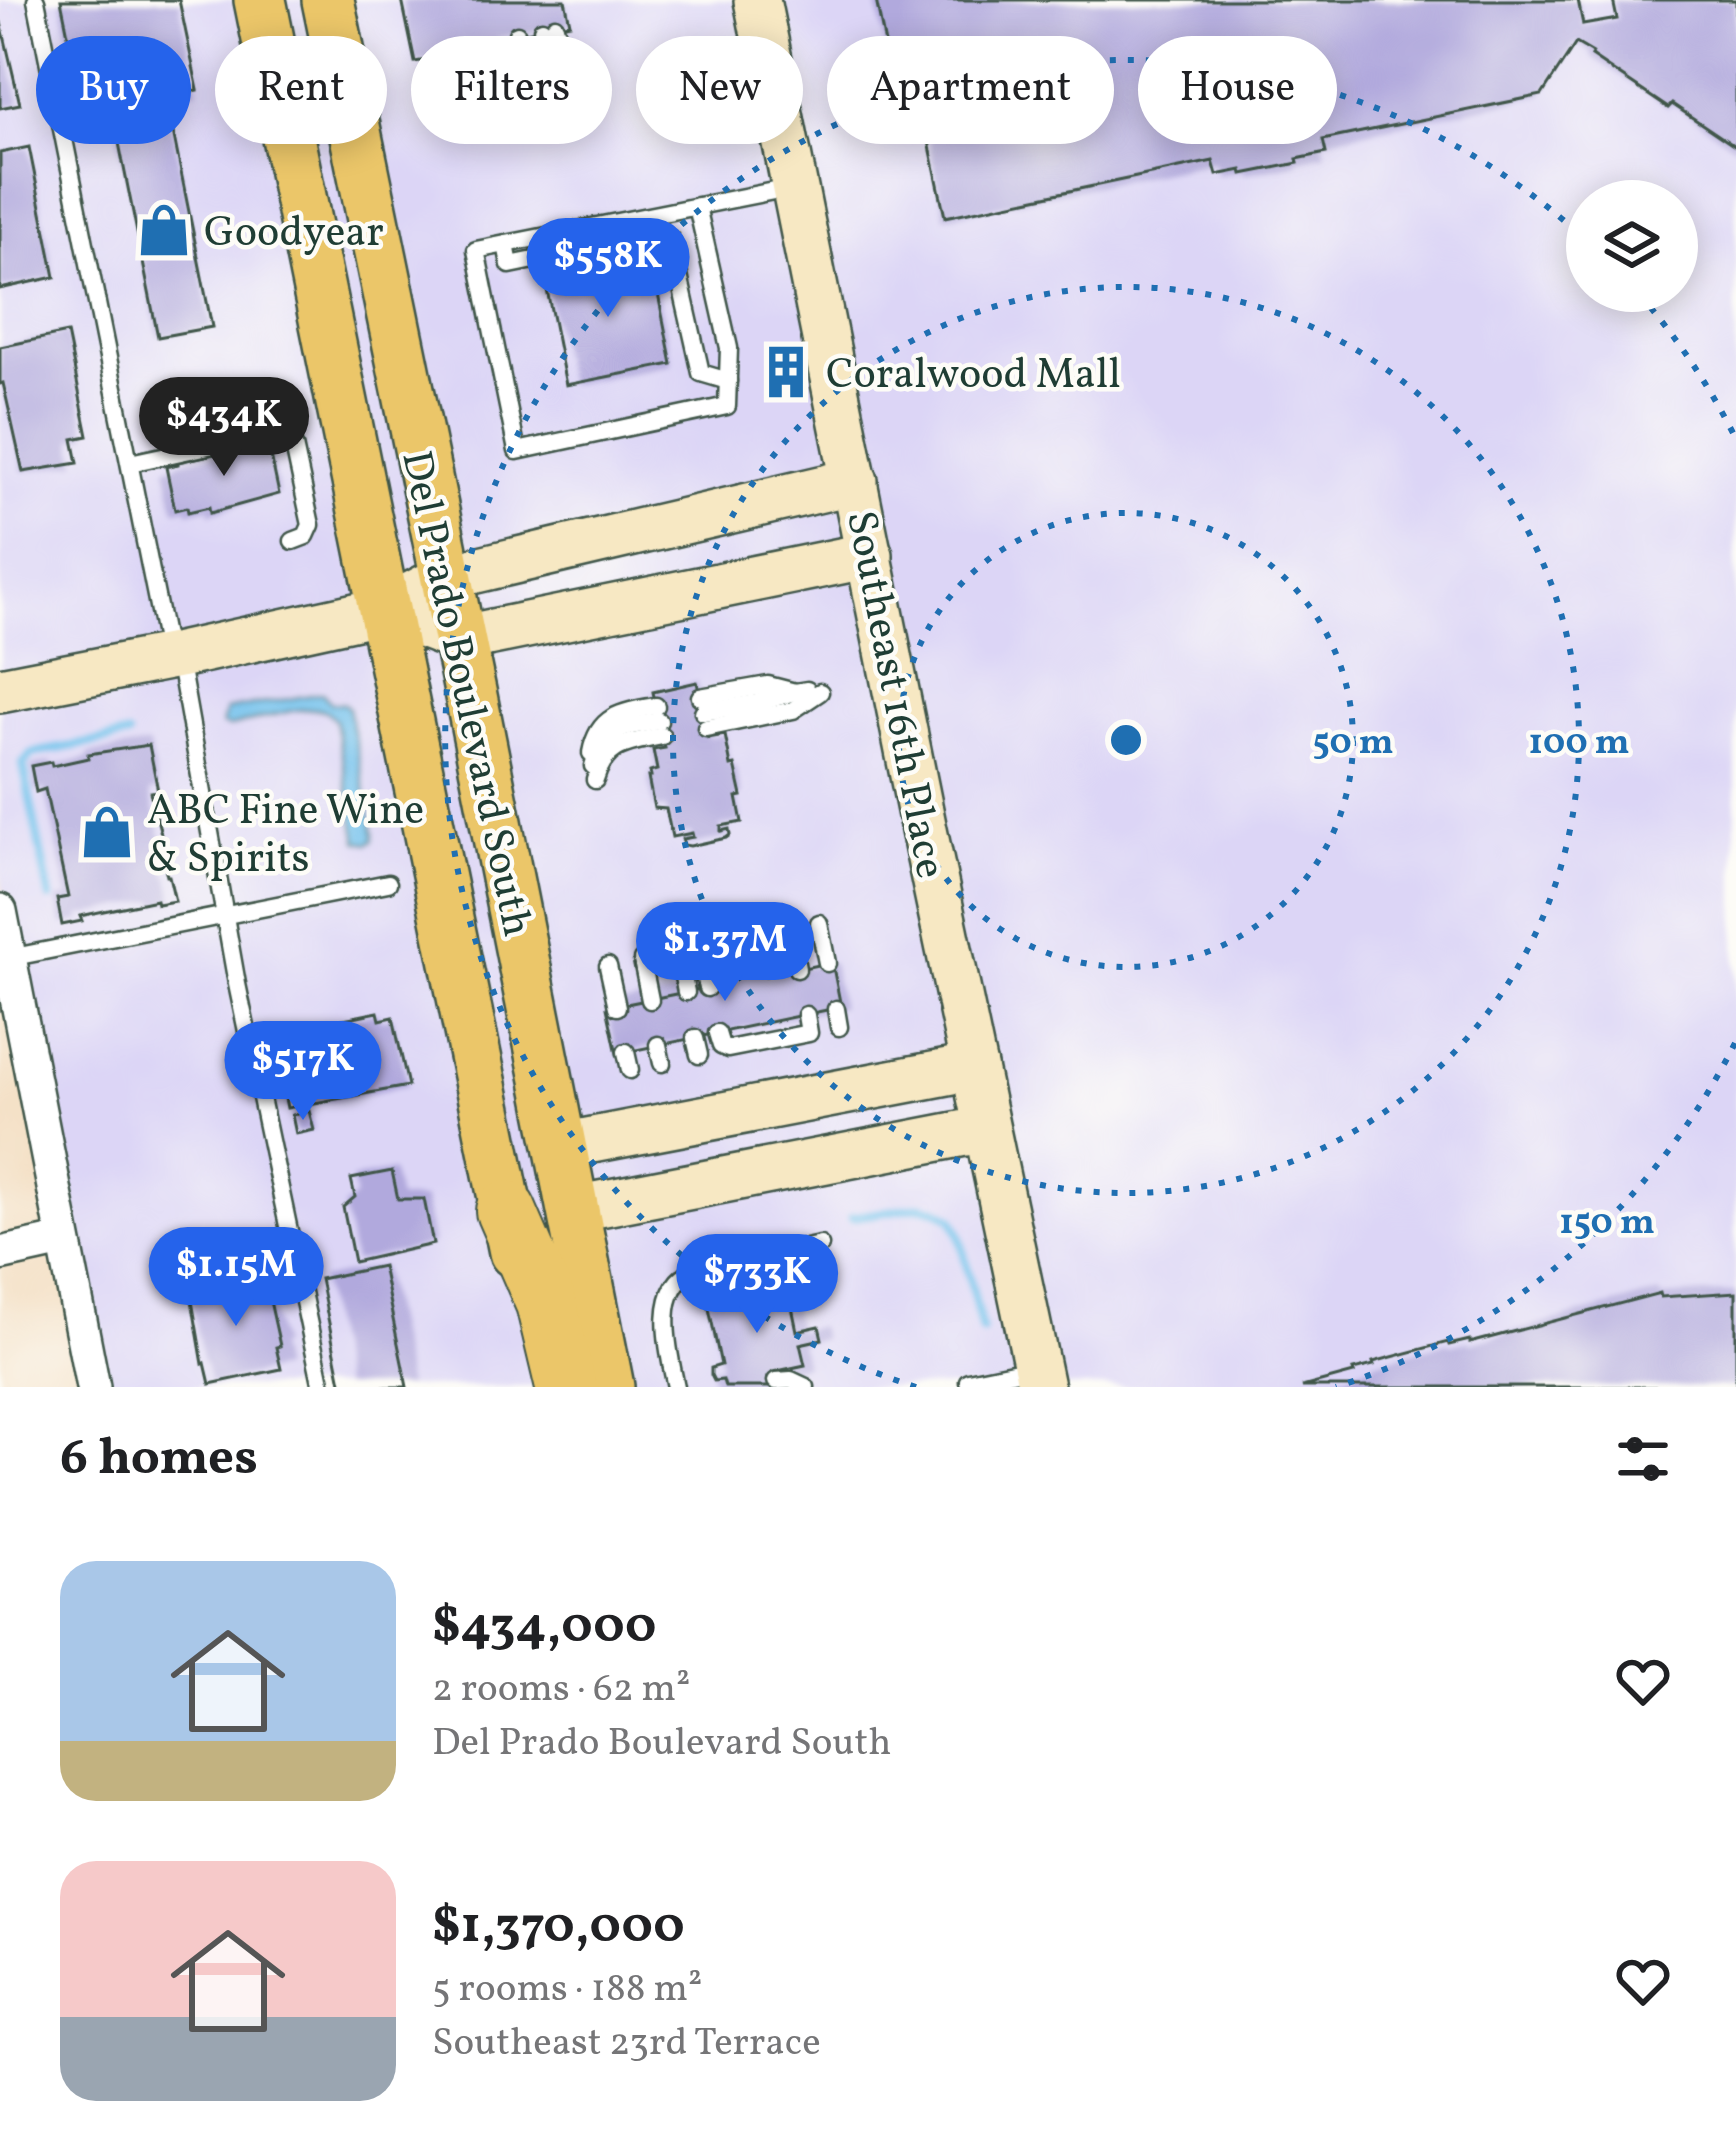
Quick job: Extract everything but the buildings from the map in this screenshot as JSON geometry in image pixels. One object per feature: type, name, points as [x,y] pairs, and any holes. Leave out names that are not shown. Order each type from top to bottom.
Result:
[{"type":"highway","points":[[506,1210],[546,1303],[566,1387]]},
{"type":"main road","name":"Del Prado Boulevard South","points":[[260,0],[543,1387]]},
{"type":"main road","name":"Del Prado Boulevard South","points":[[328,0],[608,1387]]},
{"type":"street","name":"Southeast 16th Place","points":[[757,0],[1039,1377]]},
{"type":"street","points":[[0,690],[383,610],[446,577],[855,481]]},
{"type":"street","points":[[383,610],[458,639],[870,555]]},
{"type":"street","points":[[0,911],[93,1387]]},
{"type":"street","points":[[562,1146],[974,1066]]},
{"type":"street","points":[[574,1209],[986,1129]]},
{"type":"street","points":[[0,1253],[63,1240]]},
{"type":"lane","points":[[36,0],[322,1387]]},
{"type":"lane","points":[[536,30],[553,80],[551,100],[530,111],[537,87],[536,30]]},
{"type":"lane","points":[[697,206],[729,347],[727,406],[517,451],[476,250],[697,206],[795,187]]},
{"type":"lane","points":[[506,244],[511,265],[647,237],[671,240],[700,373],[728,381]]},
{"type":"lane","points":[[130,463],[263,434],[287,436],[294,446],[311,526],[306,536],[293,542]]},
{"type":"lane","points":[[768,685],[807,691],[793,710],[703,712],[768,685]]},
{"type":"lane","points":[[593,766],[599,747],[610,734],[659,721]]},
{"type":"lane","points":[[9,958],[388,883]]},
{"type":"lane","points":[[819,923],[827,963]]},
{"type":"lane","points":[[790,930],[797,969]]},
{"type":"lane","points":[[698,948],[707,988]]},
{"type":"lane","points":[[678,952],[686,992]]},
{"type":"lane","points":[[642,960],[650,1000]]},
{"type":"lane","points":[[608,966],[617,1006]]},
{"type":"lane","points":[[717,1033],[721,1046],[728,1049],[808,1024]]},
{"type":"lane","points":[[677,1383],[669,1352],[668,1310],[678,1280],[694,1271],[820,1245]]},
{"type":"lane","points":[[968,1382],[1039,1377]]},
{"type":"lane","points":[[776,1381],[790,1380],[806,1387]]},
{"type":"shaded area","points":[[0,0],[1736,0],[1736,1387],[91,1387],[0,873]]},
{"type":"water","points":[[322,693],[331,703],[348,708],[374,832],[369,843],[358,841],[335,720],[328,713],[298,710],[222,725],[226,710]]},
{"type":"waterway","points":[[50,898],[23,764],[32,754],[128,736]]},
{"type":"waterway","points":[[852,1217],[921,1206],[952,1218],[982,1331]]},
{"type":"place","name":"Goodyear","points":[[164,230]]},
{"type":"place","name":"Coralwood Mall","points":[[786,372]]},
{"type":"place","name":"ABC Fine Wine & Spirits","points":[[107,832]]}]
